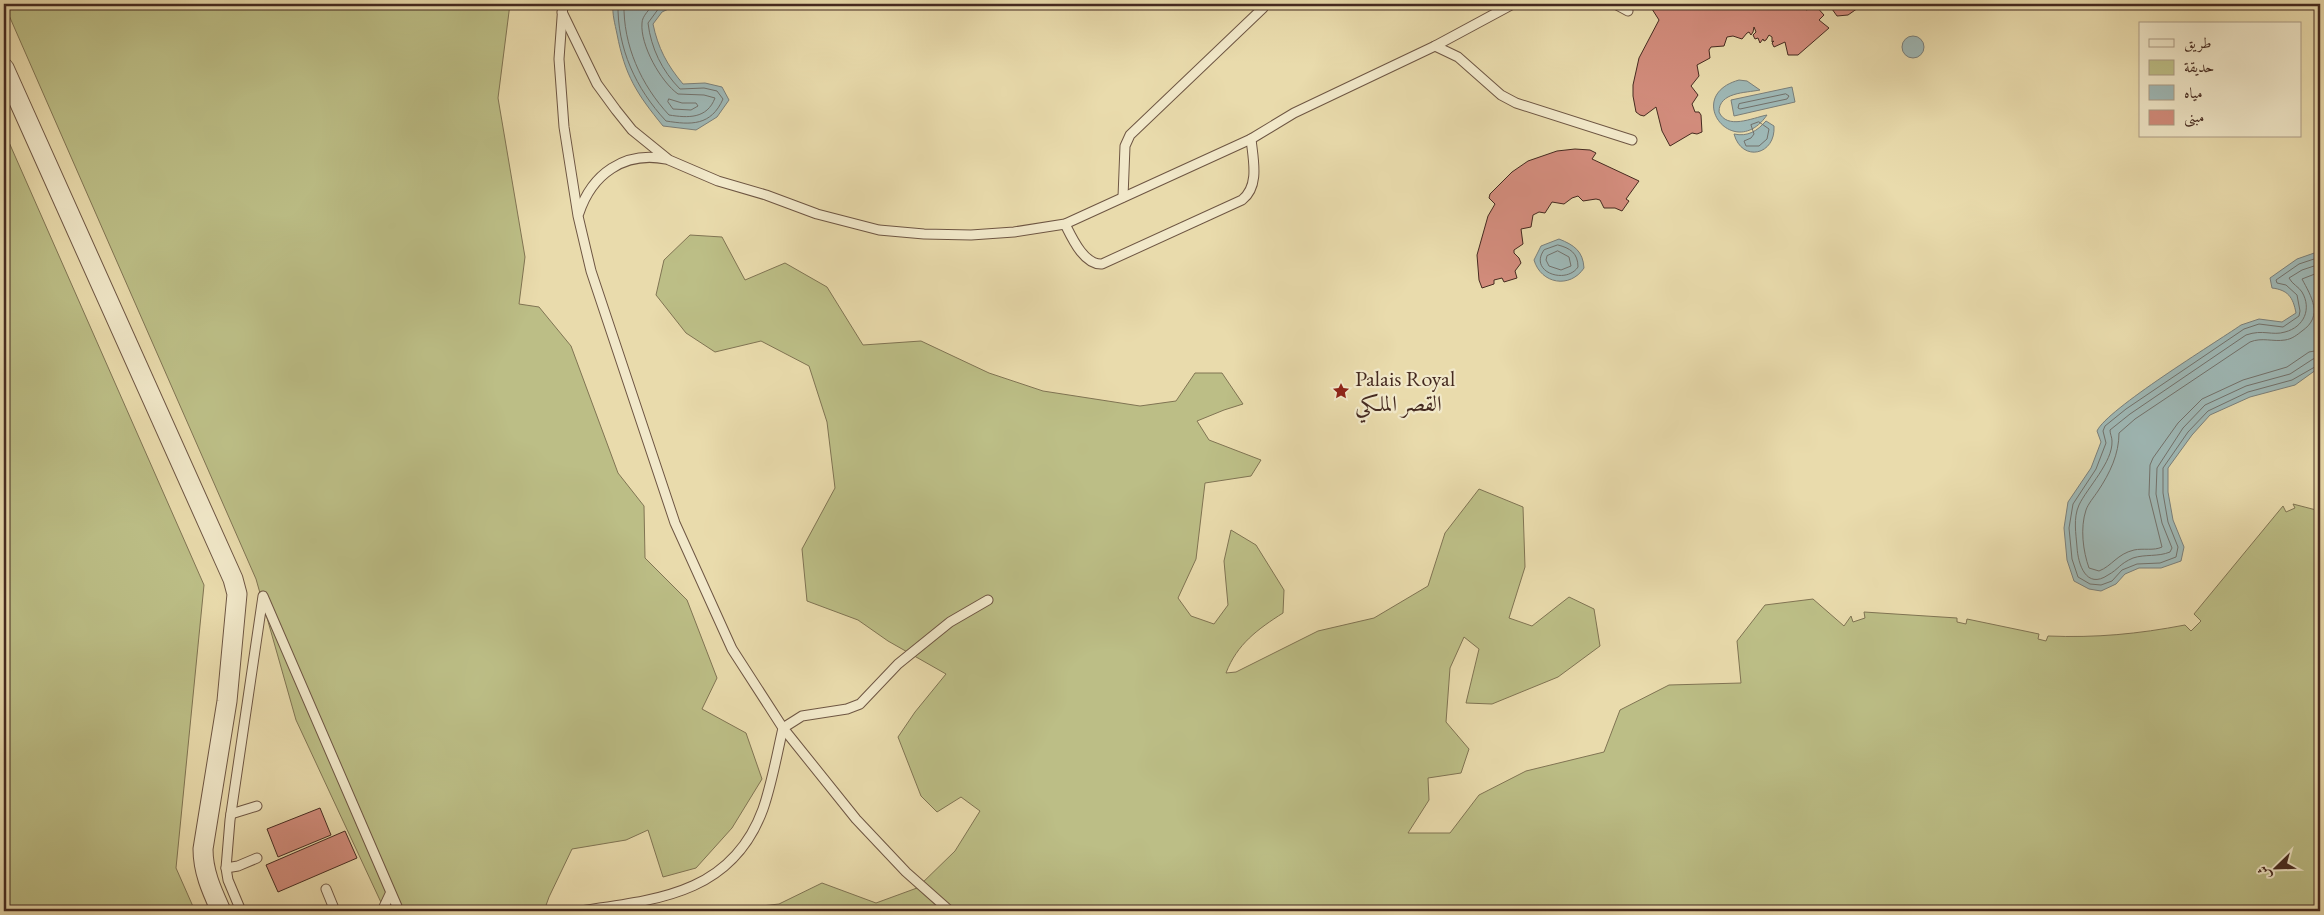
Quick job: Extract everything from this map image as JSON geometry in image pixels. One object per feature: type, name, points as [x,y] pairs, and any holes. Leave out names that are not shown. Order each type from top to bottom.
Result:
[{"type":"street","points":[[4,68],[233,579],[237,594],[227,701],[203,849],[206,876],[221,911]]},
{"type":"lane","points":[[1123,197],[1125,146],[1130,135],[1265,4]]},
{"type":"lane","points":[[578,216],[589,189],[605,172],[631,159],[654,157],[669,160],[718,181],[766,195],[817,214],[879,230],[924,234],[971,235],[1014,232],[1064,224],[1251,139],[1294,113],[1435,46],[1513,4]]},
{"type":"lane","points":[[1615,4],[1628,11]]},
{"type":"lane","points":[[562,8],[597,84],[611,104],[632,130],[669,160]]},
{"type":"lane","points":[[562,8],[559,59],[564,127],[578,216],[591,271],[675,522],[732,650],[784,728],[856,820],[906,872],[950,911]]},
{"type":"lane","points":[[1435,46],[1458,57],[1501,95],[1516,103],[1632,140]]},
{"type":"lane","points":[[1064,224],[1084,254],[1089,260],[1097,264],[1102,264],[1163,237],[1245,198],[1253,185],[1254,169],[1251,139]]},
{"type":"lane","points":[[241,911],[228,880],[226,868],[231,814],[263,596],[360,818],[390,894],[399,911]]},
{"type":"lane","points":[[580,911],[656,900],[691,887],[716,873],[736,856],[751,834],[763,808],[784,728],[802,716],[847,709],[860,704],[898,664],[950,622],[988,600]]},
{"type":"lane","points":[[231,814],[257,806]]},
{"type":"lane","points":[[226,868],[238,866],[258,858]]},
{"type":"lane","points":[[326,889],[335,911]]},
{"type":"lane","points":[[382,911],[390,894]]},
{"type":"green space","points":[[4,4],[510,4],[498,98],[525,257],[519,304],[539,307],[571,346],[618,473],[644,506],[645,558],[687,600],[717,678],[702,709],[746,733],[762,779],[732,828],[696,868],[663,877],[648,830],[626,840],[572,849],[544,911],[385,911],[296,720],[256,579]]},
{"type":"green space","points":[[4,131],[204,585],[176,868],[195,911],[4,911]]},
{"type":"green space","points":[[690,235],[722,237],[745,280],[785,263],[827,287],[863,345],[921,341],[989,373],[1043,391],[1140,406],[1176,401],[1195,373],[1222,373],[1243,404],[1197,421],[1209,440],[1261,460],[1251,476],[1205,483],[1196,559],[1178,598],[1191,616],[1214,624],[1228,605],[1224,561],[1231,530],[1256,545],[1284,590],[1283,613],[1265,625],[1242,645],[1226,673],[1236,672],[1318,631],[1374,618],[1428,586],[1445,533],[1479,489],[1523,507],[1525,567],[1509,618],[1532,626],[1569,597],[1594,609],[1600,646],[1558,677],[1492,704],[1466,703],[1479,649],[1464,637],[1450,668],[1446,722],[1469,749],[1461,773],[1428,778],[1429,800],[1408,833],[1450,833],[1479,795],[1526,771],[1604,752],[1620,710],[1669,685],[1741,683],[1737,641],[1765,605],[1813,599],[1844,626],[1851,616],[1853,622],[1865,618],[1864,612],[1957,618],[1957,622],[1966,624],[1967,619],[2039,634],[2038,639],[2046,641],[2048,636],[2117,635],[2185,625],[2191,631],[2201,621],[2194,614],[2283,506],[2286,512],[2295,508],[2293,504],[2320,511],[2320,911],[718,911],[779,904],[822,883],[876,903],[917,888],[955,851],[980,811],[961,797],[937,812],[921,796],[898,737],[915,712],[946,674],[888,641],[858,620],[807,601],[802,549],[835,488],[827,422],[809,366],[761,341],[715,352],[686,333],[656,295],[664,260]]},
{"type":"water","points":[[613,4],[679,4],[662,12],[653,24],[660,49],[672,70],[683,84],[705,83],[722,87],[729,100],[717,117],[696,130],[663,126],[639,94],[628,73],[620,49]]},
{"type":"water","points":[[1913,36],[1921,39],[1924,47],[1921,55],[1913,58],[1905,55],[1902,47],[1905,39]]},
{"type":"water","points":[[1739,80],[1747,81],[1760,90],[1728,97],[1720,105],[1719,112],[1723,117],[1734,122],[1767,115],[1754,128],[1741,132],[1729,129],[1719,122],[1714,111],[1715,99],[1722,88]]},
{"type":"water","points":[[1792,87],[1795,102],[1734,116],[1731,100]]},
{"type":"water","points":[[1766,121],[1774,126],[1770,144],[1764,149],[1758,152],[1751,152],[1744,149],[1738,143],[1734,134],[1744,135],[1752,132]]},
{"type":"water","points":[[1559,239],[1577,249],[1582,257],[1584,268],[1578,275],[1564,281],[1549,279],[1538,268],[1534,260],[1541,246]]},
{"type":"water","points":[[2320,251],[2320,367],[2295,385],[2250,397],[2210,415],[2192,435],[2168,468],[2168,492],[2173,520],[2184,547],[2181,561],[2161,568],[2139,568],[2125,574],[2116,584],[2101,591],[2089,589],[2074,581],[2067,560],[2064,528],[2068,502],[2091,468],[2101,442],[2097,431],[2105,421],[2140,393],[2241,325],[2259,319],[2282,322],[2296,313],[2289,295],[2282,290],[2272,288],[2270,278],[2297,259]]},
{"type":"building","points":[[1658,4],[1792,4],[1807,10],[1814,4],[1824,15],[1819,20],[1829,28],[1798,55],[1788,55],[1785,42],[1774,47],[1772,43],[1774,41],[1772,42],[1772,37],[1769,35],[1766,40],[1764,41],[1763,39],[1760,43],[1758,38],[1755,39],[1753,35],[1756,32],[1754,27],[1751,35],[1749,32],[1742,39],[1733,36],[1727,37],[1724,46],[1711,47],[1709,50],[1710,58],[1697,65],[1699,76],[1691,86],[1698,95],[1692,104],[1695,112],[1699,112],[1701,115],[1702,132],[1692,133],[1670,146],[1662,131],[1656,107],[1644,116],[1640,115],[1636,112],[1633,96],[1633,85],[1639,58],[1659,20],[1652,9]]},
{"type":"building","points":[[1831,4],[1861,4],[1861,6],[1848,15],[1837,16]]},
{"type":"building","points":[[1590,150],[1596,153],[1592,159],[1639,181],[1626,199],[1629,201],[1622,211],[1615,208],[1604,208],[1600,200],[1583,201],[1578,196],[1564,204],[1552,202],[1545,213],[1539,212],[1533,215],[1531,227],[1521,229],[1523,244],[1514,250],[1521,263],[1515,271],[1517,278],[1504,282],[1502,278],[1494,280],[1494,284],[1482,288],[1479,280],[1477,255],[1488,216],[1495,204],[1489,198],[1490,194],[1512,172],[1528,161],[1557,151]]},
{"type":"building","points":[[320,808],[331,835],[278,857],[267,829]]},
{"type":"building","points":[[345,831],[357,858],[278,892],[266,865]]},
{"type":"place","name":"Palais Royal القصر الملكي","points":[[1341,391]]}]
